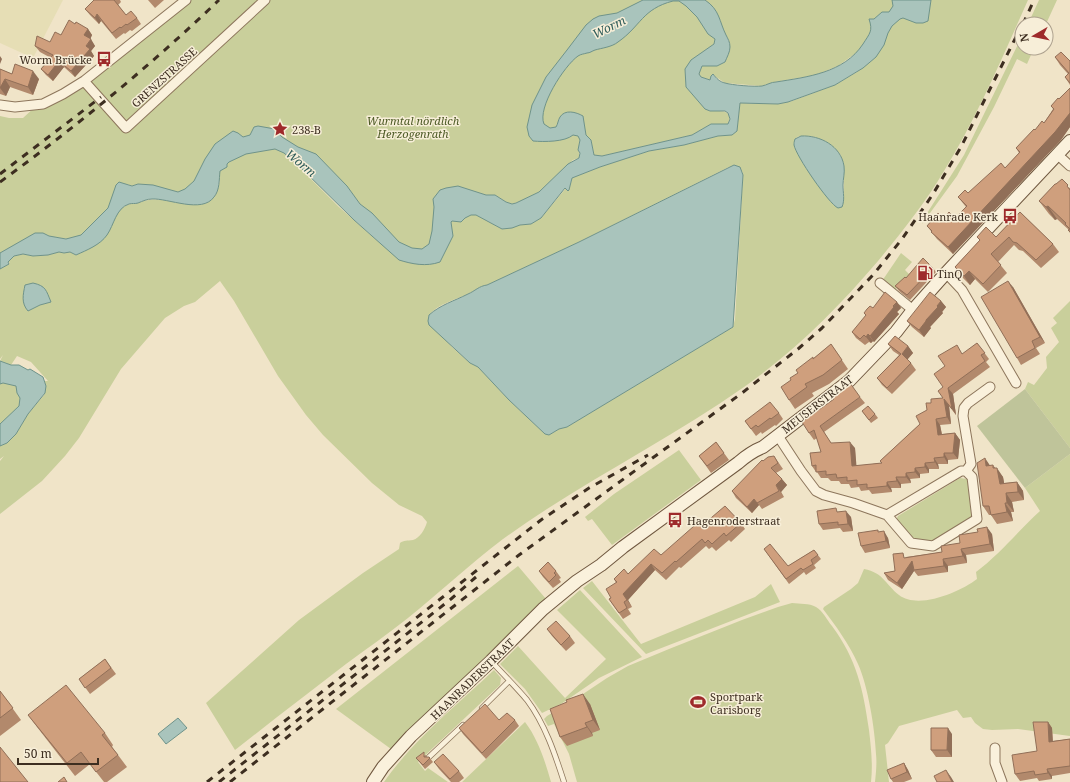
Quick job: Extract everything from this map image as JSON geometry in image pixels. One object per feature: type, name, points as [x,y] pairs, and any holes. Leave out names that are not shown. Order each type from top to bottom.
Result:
[{"type":"street","points":[[0,105],[15,106],[43,104],[63,94],[84,81],[102,65],[186,0]]},
{"type":"street","name":"GRENZSTRASSE","points":[[84,81],[126,128],[265,0]]},
{"type":"street","name":"MEUSERSTRAAT","points":[[577,582],[738,463],[745,456],[754,450],[763,447],[778,436],[849,381],[896,332],[913,310],[946,273],[1070,141]]},
{"type":"street","points":[[1058,155],[1070,166]]},
{"type":"street","points":[[946,273],[962,290],[1016,384]]},
{"type":"street","points":[[880,283],[913,310]]},
{"type":"street","points":[[887,515],[961,472],[966,471],[971,464],[963,416],[964,408],[968,403],[990,387]]},
{"type":"street","points":[[778,436],[816,491],[824,495],[887,515],[911,543],[929,546],[937,544],[977,519],[972,477],[966,471]]},
{"type":"street","name":"HAANRADERSTRAAT","points":[[373,782],[383,767],[411,736],[491,661],[543,609],[577,582]]},
{"type":"street","points":[[995,748],[995,763],[1002,782]]},
{"type":"lane","points":[[491,661],[527,700],[538,718],[550,743],[564,782]]},
{"type":"lane","points":[[475,714],[509,681]]},
{"type":"lane","points":[[429,757],[469,719]]},
{"type":"shaded area","points":[[0,0],[63,0],[33,58],[0,43]]},
{"type":"green space","name":"Wurmtal nördlich Herzogenrath","points":[[181,0],[1028,0],[1021,16],[1014,16],[1014,31],[999,65],[956,151],[937,183],[913,217],[878,261],[815,328],[781,359],[744,387],[684,426],[562,499],[503,539],[408,618],[235,750],[206,703],[299,620],[363,573],[399,549],[400,543],[413,540],[418,537],[424,530],[427,522],[422,516],[399,505],[372,483],[323,435],[306,415],[278,376],[234,301],[220,281],[195,302],[184,306],[165,318],[121,369],[79,438],[65,456],[42,481],[0,514],[0,461],[4,456],[0,459],[0,446],[7,443],[16,434],[28,414],[44,395],[45,381],[48,381],[31,362],[17,356],[11,365],[0,361],[3,355],[0,359],[0,269],[10,263],[8,262],[14,256],[23,254],[33,256],[48,255],[59,252],[70,252],[76,255],[94,246],[54,237],[0,262],[0,116],[9,118],[23,118],[36,106],[88,74]],"holes":[[[726,36],[730,45],[725,62],[717,66],[702,66],[699,74],[701,77],[710,80],[713,75],[725,83],[761,86],[816,75],[838,66],[856,53],[876,57],[857,72],[835,85],[792,101],[778,104],[740,103],[737,130],[732,135],[718,136],[684,145],[649,151],[572,178],[569,190],[566,190],[566,188],[541,218],[531,224],[520,225],[507,229],[498,227],[477,215],[486,195],[495,195],[512,204],[539,192],[573,160],[579,158],[580,143],[585,131],[586,135],[591,140],[594,155],[602,156],[692,135],[711,124],[728,124],[728,113],[722,111],[710,111],[686,87],[685,69],[695,58],[714,44],[715,39]],[[797,137],[815,137],[840,154],[844,165],[844,200],[835,206],[806,168],[794,142]],[[293,161],[351,192],[360,204],[407,251],[374,238],[339,207]],[[729,167],[742,171],[735,319],[733,327],[567,427],[559,429],[549,435],[545,434],[509,400],[478,367],[470,363],[452,347],[428,318],[430,314],[440,306],[579,242]],[[220,181],[214,198],[150,200],[123,207],[127,184],[132,186],[138,184],[178,192]],[[40,285],[50,302],[28,311]]]},
{"type":"green space","points":[[1039,0],[1057,0],[1050,16],[1032,16]]},
{"type":"green space","points":[[1014,52],[1014,56],[1030,56],[1027,64],[1017,59],[994,107],[957,176],[922,224],[924,218],[964,155]]},
{"type":"green space","points":[[901,253],[912,262],[905,270],[910,275],[894,291],[882,281]]},
{"type":"green space","points":[[1070,301],[1070,448],[1025,389],[1028,382],[1034,385],[1047,368],[1046,357],[1059,342],[1051,328],[1057,323],[1053,318]]},
{"type":"green space","points":[[0,376],[29,391],[0,438]]},
{"type":"green space","points":[[1025,389],[1070,448],[1070,454],[1025,488],[977,426]]},
{"type":"green space","points":[[679,450],[701,480],[612,545],[592,519],[588,521],[585,517],[614,494]]},
{"type":"green space","points":[[1070,454],[1070,736],[1018,729],[983,729],[975,723],[971,717],[963,718],[957,710],[899,726],[888,743],[885,745],[889,782],[875,782],[876,764],[873,720],[862,673],[851,649],[823,609],[824,607],[858,583],[864,569],[876,573],[899,595],[907,599],[917,601],[939,598],[970,584],[977,579],[976,572],[993,558],[1040,511],[1025,488]]},
{"type":"green space","points":[[960,478],[967,479],[968,481],[973,518],[932,543],[914,540],[896,520],[898,516]]},
{"type":"green space","points":[[518,566],[546,599],[391,749],[336,709]]},
{"type":"green space","points":[[592,581],[641,644],[755,597],[771,584],[780,602],[646,654],[583,588]]},
{"type":"green space","points":[[580,590],[642,657],[599,678],[561,704],[542,713],[525,689],[500,664],[518,646],[565,698],[606,659],[557,610]]},
{"type":"green space","name":"Sportpark Carisborg","points":[[792,603],[810,605],[821,611],[841,639],[853,663],[858,675],[869,730],[872,763],[871,782],[577,782],[569,754],[554,724],[548,726],[544,719],[547,716],[628,666],[742,620]]},
{"type":"green space","points":[[494,670],[501,678],[500,685],[418,762],[425,771],[428,768],[448,782],[384,782],[408,751]]},
{"type":"green space","points":[[525,722],[544,758],[551,782],[462,782]]},
{"type":"water","name":"Worm","points":[[643,0],[705,0],[714,8],[729,41],[730,49],[725,62],[717,66],[702,66],[699,74],[701,77],[710,80],[713,74],[720,81],[728,84],[764,86],[772,82],[800,78],[824,72],[846,61],[855,54],[870,32],[871,26],[869,19],[874,19],[882,12],[889,12],[893,6],[892,0],[931,0],[928,21],[916,23],[903,18],[900,19],[892,26],[884,45],[876,57],[863,68],[835,85],[788,102],[778,104],[740,103],[737,131],[732,135],[718,136],[684,145],[649,151],[572,178],[569,190],[568,191],[565,188],[541,218],[531,224],[502,229],[476,215],[471,215],[461,222],[452,221],[453,236],[440,262],[435,264],[409,263],[399,260],[354,220],[298,165],[284,153],[275,149],[246,154],[229,162],[227,167],[220,171],[219,184],[216,194],[209,202],[193,205],[152,199],[129,204],[118,213],[104,239],[89,249],[76,255],[70,252],[59,252],[48,255],[33,256],[23,254],[14,256],[8,262],[9,264],[0,269],[0,253],[35,233],[43,233],[49,236],[66,239],[81,235],[108,208],[116,185],[119,182],[132,186],[138,184],[153,185],[178,192],[185,189],[194,181],[205,159],[215,144],[233,131],[243,137],[250,135],[254,127],[258,126],[275,129],[282,137],[298,147],[316,154],[347,186],[360,204],[372,213],[399,242],[412,248],[422,249],[429,244],[432,231],[434,207],[433,199],[440,190],[458,186],[486,195],[495,195],[512,204],[539,192],[568,164],[579,158],[580,153],[578,150],[580,140],[578,136],[573,135],[565,139],[554,141],[533,141],[529,136],[527,127],[532,105],[546,77],[586,25],[599,16],[617,13]],"holes":[[[679,1],[697,17],[708,34],[715,39],[714,44],[691,60],[685,69],[686,87],[705,109],[710,111],[725,111],[728,113],[730,119],[728,124],[711,124],[692,135],[602,156],[594,155],[591,140],[586,135],[583,116],[574,112],[568,112],[562,114],[556,127],[550,128],[544,124],[544,108],[548,98],[559,78],[572,61],[580,55],[616,44],[626,36],[648,13],[663,4]]]},
{"type":"water","points":[[801,136],[815,137],[822,140],[834,147],[839,153],[844,166],[844,199],[842,207],[838,208],[834,205],[813,179],[800,159],[794,144],[795,139]]},
{"type":"water","points":[[734,165],[740,167],[743,175],[733,327],[567,427],[559,429],[549,435],[545,434],[509,400],[478,367],[470,363],[429,325],[429,315],[442,306],[579,242]]},
{"type":"water","points":[[33,283],[45,289],[51,302],[40,305],[28,311],[23,302],[25,285]]},
{"type":"water","points":[[0,361],[11,365],[19,365],[28,370],[30,369],[43,377],[46,386],[45,393],[28,414],[16,434],[7,443],[0,446],[0,424],[19,406],[20,398],[17,393],[16,386],[3,383],[0,384]]},
{"type":"water","points":[[178,718],[187,728],[166,744],[158,734]]},
{"type":"building","points":[[94,0],[114,0],[126,15],[131,11],[137,18],[112,33],[97,14],[95,18],[85,9]]},
{"type":"building","points":[[69,20],[88,29],[84,35],[91,39],[86,46],[90,49],[71,71],[59,61],[48,75],[41,69],[53,55],[35,46],[37,36],[50,42],[55,32],[61,35]]},
{"type":"building","points":[[1061,52],[1070,61],[1070,83],[1065,77],[1069,73],[1055,57]]},
{"type":"building","points":[[15,64],[33,71],[28,87],[5,79],[0,88],[0,69],[12,74]]},
{"type":"building","points":[[1070,88],[1070,113],[1055,132],[948,247],[931,232],[932,231],[927,226],[938,213],[943,219],[949,212],[955,218],[967,206],[958,197],[965,190],[968,193],[1001,163],[1005,168],[1020,152],[1016,148],[1034,129],[1035,130],[1042,121],[1044,123],[1054,109],[1051,106]]},
{"type":"building","points":[[1062,179],[1068,185],[1067,186],[1070,190],[1070,229],[1065,224],[1066,223],[1048,206],[1046,207],[1039,201],[1055,184]]},
{"type":"building","points":[[1020,212],[1053,244],[1036,260],[1017,243],[1013,242],[1009,237],[991,254],[1001,265],[983,284],[969,271],[964,276],[955,267],[980,240],[977,237],[986,227],[996,237]]},
{"type":"building","points":[[923,258],[933,268],[907,295],[895,286],[905,277],[906,278]]},
{"type":"building","points":[[1008,281],[1040,337],[1032,341],[1035,348],[1017,358],[981,297]]},
{"type":"building","points":[[885,292],[897,302],[870,336],[868,334],[866,337],[864,335],[860,339],[852,332],[866,315],[864,313],[867,309],[870,306],[873,308]]},
{"type":"building","points":[[930,292],[941,301],[937,306],[938,307],[919,330],[907,321]]},
{"type":"building","points":[[895,336],[908,346],[902,354],[911,363],[887,388],[877,378],[901,354],[888,344]]},
{"type":"building","points":[[977,343],[985,353],[981,355],[985,361],[948,388],[952,409],[944,399],[947,417],[936,419],[938,435],[955,433],[953,453],[944,453],[944,457],[934,458],[935,462],[925,463],[925,467],[915,468],[915,472],[906,473],[906,477],[896,477],[897,481],[887,482],[887,486],[867,488],[867,484],[857,485],[857,480],[847,481],[847,477],[837,478],[836,474],[826,475],[826,471],[816,472],[816,465],[812,466],[810,453],[821,452],[814,430],[809,433],[802,422],[810,416],[809,414],[813,414],[834,399],[832,396],[850,383],[860,397],[820,426],[831,443],[850,442],[852,466],[882,463],[880,461],[920,424],[916,416],[927,410],[926,403],[931,403],[931,399],[943,398],[938,391],[943,387],[934,374],[945,366],[938,356],[957,345],[962,354]]},
{"type":"building","points":[[831,344],[842,360],[823,375],[805,384],[807,387],[789,400],[781,387],[791,380],[790,378],[798,373],[796,370],[813,357],[813,359]]},
{"type":"building","points":[[770,402],[779,413],[758,427],[756,425],[751,429],[745,421]]},
{"type":"building","points":[[868,406],[875,414],[869,420],[862,411]]},
{"type":"building","points":[[716,442],[724,453],[707,466],[699,456]]},
{"type":"building","points":[[774,456],[778,463],[771,468],[782,479],[776,485],[779,491],[757,503],[754,499],[747,507],[732,491],[762,460],[763,461],[768,457]]},
{"type":"building","points":[[985,458],[986,466],[993,465],[993,468],[997,468],[1000,484],[1017,482],[1018,492],[1006,493],[1007,503],[1005,503],[1007,512],[991,515],[989,506],[983,506],[977,463]]},
{"type":"building","points":[[725,506],[741,523],[726,536],[724,533],[712,544],[708,540],[705,543],[702,539],[662,573],[651,564],[623,594],[627,600],[624,602],[627,608],[619,613],[609,599],[611,598],[606,589],[617,582],[614,579],[624,569],[628,574],[654,549],[661,555],[702,519],[705,523]]},
{"type":"building","points":[[836,508],[837,512],[846,511],[848,524],[838,525],[838,522],[819,524],[817,511]]},
{"type":"building","points":[[987,527],[990,544],[961,549],[963,556],[943,559],[944,566],[914,570],[912,561],[897,583],[884,573],[895,571],[893,554],[903,553],[904,558],[942,552],[941,546],[960,543],[959,535],[978,532],[977,529]]},
{"type":"building","points":[[878,530],[878,532],[884,531],[886,541],[861,546],[858,533]]},
{"type":"building","points":[[770,544],[788,566],[814,550],[818,555],[811,560],[813,564],[803,570],[801,568],[786,579],[764,549]]},
{"type":"building","points":[[548,562],[556,571],[554,573],[556,575],[549,582],[539,571]]},
{"type":"building","points":[[556,621],[570,636],[561,645],[547,629]]},
{"type":"building","points":[[105,659],[111,668],[85,688],[79,679]]},
{"type":"building","points":[[66,685],[105,733],[102,735],[118,755],[96,772],[81,752],[67,763],[28,715]]},
{"type":"building","points":[[0,691],[13,708],[0,718]]},
{"type":"building","points":[[583,694],[593,720],[585,723],[587,727],[560,737],[550,709],[567,702],[566,700]]},
{"type":"building","points":[[485,704],[499,720],[507,713],[515,720],[482,753],[459,728]]},
{"type":"building","points":[[1033,722],[1048,722],[1049,742],[1070,739],[1070,766],[1047,769],[1048,773],[1035,775],[1034,771],[1015,774],[1012,755],[1037,751]]},
{"type":"building","points":[[931,728],[948,728],[947,750],[931,750]]},
{"type":"building","points":[[0,747],[28,782],[0,782]]},
{"type":"building","points":[[424,752],[424,757],[430,758],[423,765],[416,758]]},
{"type":"building","points":[[443,754],[459,771],[450,779],[434,762]]},
{"type":"building","points":[[904,763],[907,772],[891,779],[887,770]]},
{"type":"building","points":[[946,770],[952,782],[937,782],[934,776]]},
{"type":"building","points":[[64,777],[67,782],[58,782]]},
{"type":"railway","points":[[0,182],[57,139],[140,72],[219,0]]},
{"type":"railway","points":[[1027,16],[1034,0]]},
{"type":"railway","points":[[230,782],[519,555],[742,393],[822,328],[873,275],[902,239],[933,194],[961,147],[1014,41]]},
{"type":"railway","points":[[0,174],[101,97]]},
{"type":"railway","points":[[207,782],[541,520],[589,488],[648,455]]},
{"type":"railway","points":[[219,782],[451,599],[476,577]]},
{"type":"place","name":"Worm Brücke","points":[[104,59]]},
{"type":"place","name":"238-B","points":[[280,129]]},
{"type":"place","name":"Haanrade Kerk","points":[[1010,216]]},
{"type":"place","name":"TinQ","points":[[925,273]]},
{"type":"place","name":"Hagenroderstraat","points":[[675,520]]},
{"type":"place","name":"Sportpark Carisborg","points":[[698,702]]}]
